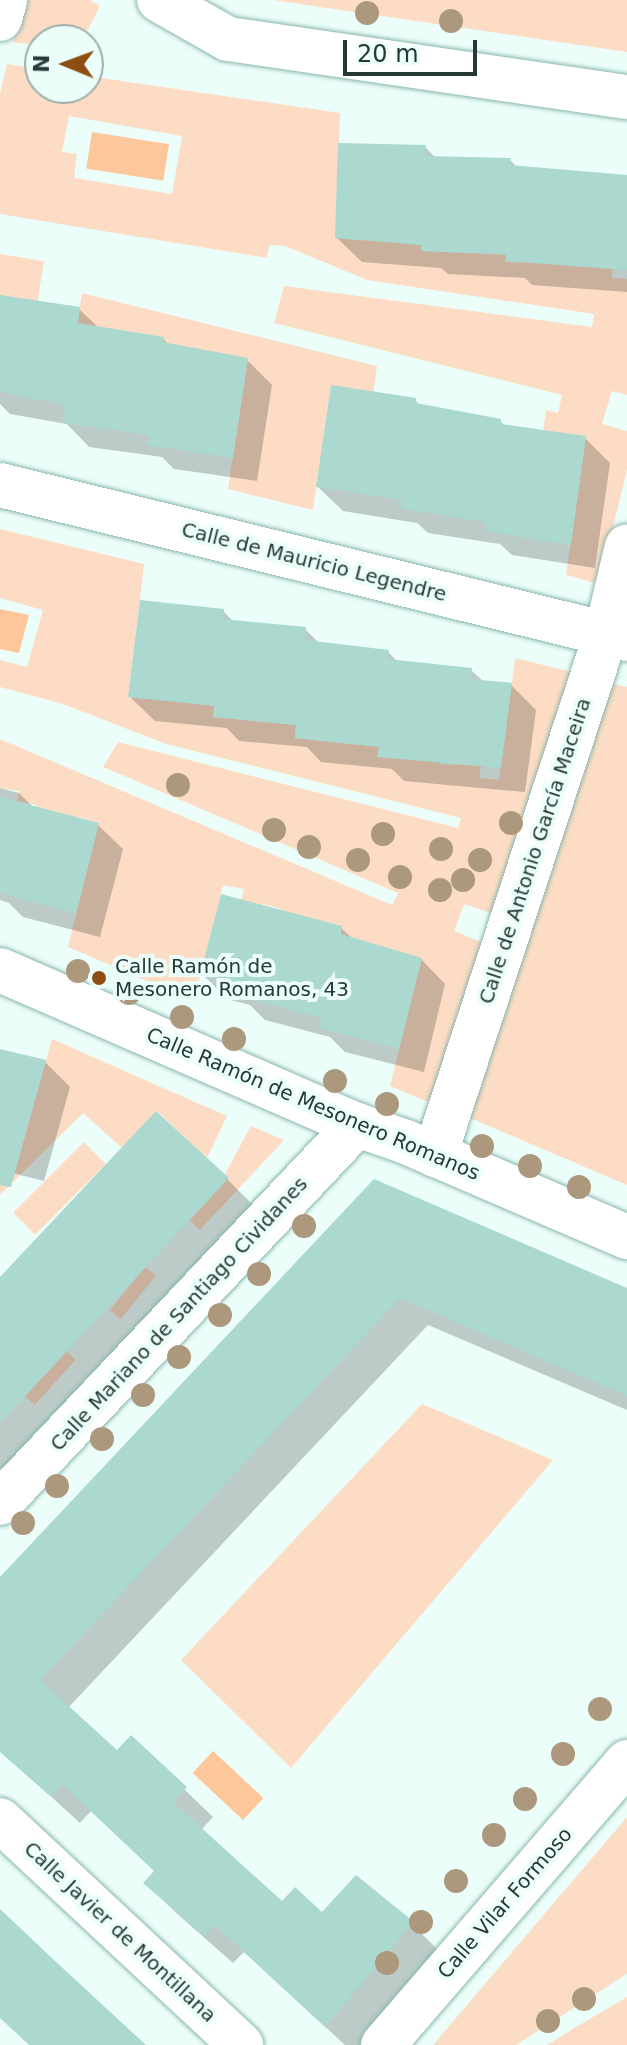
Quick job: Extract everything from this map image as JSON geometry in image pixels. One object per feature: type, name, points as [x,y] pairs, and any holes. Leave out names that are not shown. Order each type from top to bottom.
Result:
[{"type":"street","points":[[0,19],[5,0]]},
{"type":"street","points":[[159,0],[228,39],[627,97]]},
{"type":"street","name":"Calle de Mauricio Legendre","points":[[0,485],[616,637]]},
{"type":"street","name":"Calle de Antonio García Maceira","points":[[435,1155],[616,637],[627,546]]},
{"type":"street","name":"Calle Ramón de Mesonero Romanos","points":[[0,970],[357,1125],[627,1237]]},
{"type":"street","name":"Calle Mariano de Santiago Cividanes","points":[[0,1503],[357,1125]]},
{"type":"street","name":"Calle Vilar Formoso","points":[[383,2045],[627,1762]]},
{"type":"street","name":"Calle Javier de Montillana","points":[[0,1820],[241,2045]]},
{"type":"shaded area","points":[[24,0],[90,0],[100,6],[91,24],[24,24],[24,44],[13,42]]},
{"type":"shaded area","points":[[273,0],[627,0],[627,52],[327,8]]},
{"type":"shaded area","points":[[7,64],[24,67],[24,104],[104,104],[104,78],[340,113],[336,238],[355,240],[355,222],[421,242],[421,251],[506,255],[506,262],[525,263],[526,246],[613,262],[612,278],[627,279],[627,395],[612,391],[602,424],[627,431],[627,470],[599,584],[566,575],[586,437],[541,446],[546,410],[558,413],[562,395],[274,323],[284,286],[592,327],[594,314],[367,280],[285,246],[269,245],[267,258],[0,214],[0,93]],"holes":[[[69,116],[182,136],[172,194],[74,178],[77,154],[62,152]]]},
{"type":"shaded area","points":[[92,132],[169,144],[163,181],[86,169]]},
{"type":"shaded area","points":[[0,254],[44,261],[35,317],[0,295]]},
{"type":"shaded area","points":[[82,293],[377,366],[371,409],[331,386],[313,510],[228,489],[248,358],[225,372],[77,323]]},
{"type":"shaded area","points":[[0,529],[144,564],[129,698],[150,699],[151,683],[192,703],[214,706],[213,717],[296,725],[295,738],[379,747],[378,757],[396,759],[398,743],[442,746],[440,764],[460,765],[461,759],[482,761],[479,778],[499,780],[515,658],[572,672],[494,914],[464,904],[454,931],[484,943],[433,1104],[390,1086],[422,958],[401,952],[397,968],[340,936],[342,926],[323,921],[277,926],[281,909],[263,904],[260,911],[240,905],[244,889],[223,885],[194,1001],[68,947],[99,823],[79,817],[74,833],[33,822],[37,805],[17,801],[19,791],[0,788],[0,739],[392,905],[398,893],[103,767],[118,742],[458,828],[461,818],[166,744],[63,704],[0,687],[0,660],[27,667],[43,610],[0,598]]},
{"type":"shaded area","points":[[0,609],[29,615],[19,653],[0,649]]},
{"type":"shaded area","points":[[611,683],[627,687],[627,1185],[470,1118]]},
{"type":"shaded area","points":[[52,1039],[227,1116],[207,1158],[157,1111],[122,1148],[83,1113],[0,1195],[0,1153],[19,1157]]},
{"type":"shaded area","points":[[251,1126],[284,1140],[200,1230],[189,1220],[225,1174]]},
{"type":"shaded area","points":[[84,1142],[106,1164],[35,1235],[13,1213]]},
{"type":"shaded area","points":[[145,1267],[156,1276],[121,1319],[110,1311]]},
{"type":"shaded area","points":[[66,1351],[76,1360],[35,1405],[25,1396]]},
{"type":"shaded area","points":[[422,1404],[553,1460],[291,1768],[181,1660]]},
{"type":"shaded area","points":[[213,1751],[263,1798],[243,1820],[193,1773]]},
{"type":"shaded area","points":[[627,1817],[627,1974],[516,2045],[433,2045]]},
{"type":"shaded area","points":[[627,1997],[627,2045],[547,2045],[576,2027]]},
{"type":"building","points":[[338,143],[426,145],[425,156],[511,158],[510,165],[627,175],[627,270],[505,261],[506,254],[421,251],[421,245],[335,238]]},
{"type":"building","points":[[0,295],[80,307],[78,323],[164,337],[163,342],[248,358],[233,458],[147,445],[149,435],[62,423],[65,405],[0,392]]},
{"type":"building","points":[[331,385],[416,398],[416,403],[501,419],[501,424],[586,436],[571,545],[485,531],[486,522],[401,509],[402,500],[316,487]]},
{"type":"building","points":[[140,600],[224,609],[223,619],[306,627],[305,640],[389,650],[388,659],[472,668],[471,679],[512,683],[501,768],[377,757],[379,747],[295,738],[296,725],[213,717],[215,706],[128,697]]},
{"type":"building","points":[[0,797],[99,823],[76,914],[0,893]]},
{"type":"building","points":[[221,894],[342,926],[341,934],[422,958],[399,1049],[318,1028],[321,1018],[238,996],[240,986],[200,975]]},
{"type":"building","points":[[0,1049],[46,1060],[11,1187],[0,1185]]},
{"type":"building","points":[[156,1111],[229,1178],[0,1423],[0,1277]]},
{"type":"building","points":[[374,1179],[627,1288],[627,1396],[400,1298],[40,1680],[117,1750],[131,1735],[187,1787],[173,1802],[282,1901],[295,1887],[322,1912],[356,1875],[414,1922],[325,2027],[215,1925],[204,1936],[143,1883],[154,1871],[62,1784],[50,1796],[0,1752],[0,1577]]},
{"type":"building","points":[[0,1909],[146,2045],[29,2045],[0,2018]]},
{"type":"place","name":"Calle Ramón de Mesonero Romanos, 43","points":[[99,978]]}]
